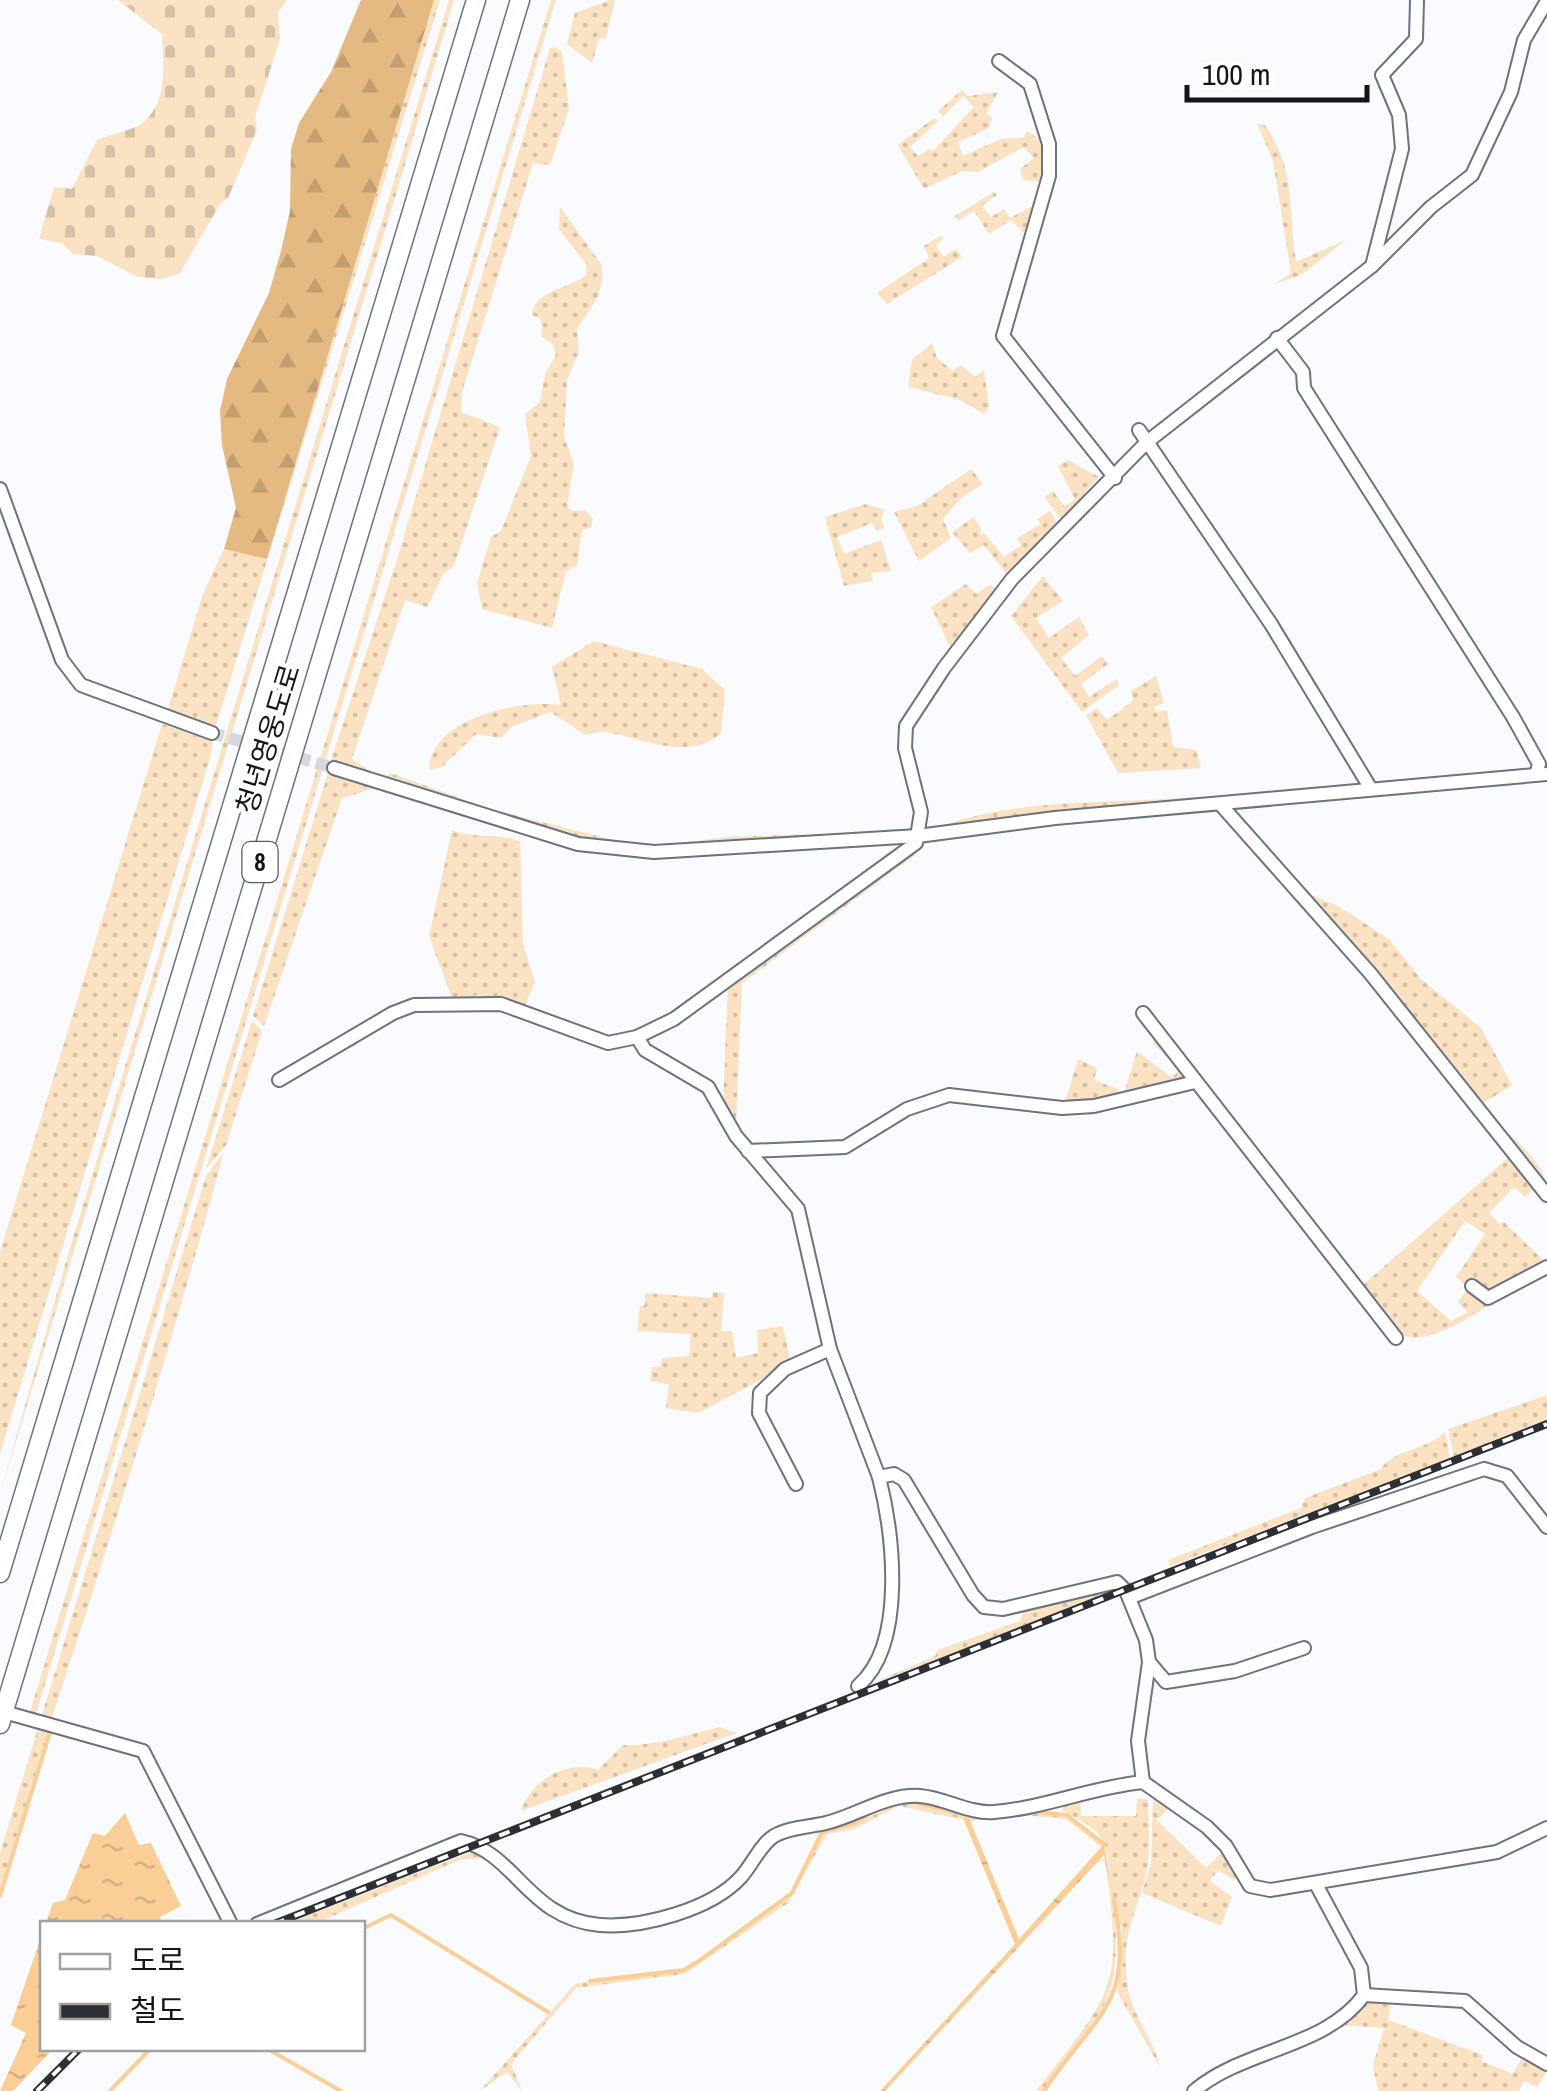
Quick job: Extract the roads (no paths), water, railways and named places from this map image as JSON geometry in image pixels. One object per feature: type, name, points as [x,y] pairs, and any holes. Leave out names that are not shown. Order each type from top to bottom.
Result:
[{"type":"highway","name":"청년영웅도로","points":[[0,1573],[476,0]]},
{"type":"highway","name":"청년영웅도로","points":[[2,1718],[520,0]]},
{"type":"street","points":[[1372,266],[1402,149],[1399,115],[1382,75],[1416,40],[1417,0]]},
{"type":"street","points":[[279,1080],[393,1012],[414,1006],[501,1004],[608,1043],[637,1037],[674,1019],[902,856],[918,836],[921,812],[905,748],[906,726],[944,668],[1012,579],[1115,478],[1143,436],[1372,266],[1478,166],[1511,92],[1524,40],[1547,1]]},
{"type":"street","points":[[1000,61],[1030,84],[1048,144],[1048,176],[1002,336],[1115,478]]},
{"type":"street","points":[[334,768],[578,844],[615,850],[918,836],[1055,818],[1222,806],[1541,774],[1513,717],[1304,388],[1302,372],[1277,338]]},
{"type":"street","points":[[1143,436],[1272,624],[1370,789]]},
{"type":"street","points":[[0,489],[62,660],[81,685],[212,733]]},
{"type":"street","points":[[1222,806],[1370,974],[1547,1195]]},
{"type":"street","points":[[1143,1013],[1294,1202],[1396,1338]]},
{"type":"street","points":[[637,1037],[645,1050],[708,1087],[748,1150],[798,1209],[830,1349],[880,1477],[893,1532],[890,1624],[883,1650],[858,1686]]},
{"type":"street","points":[[748,1150],[845,1147],[907,1109],[949,1095],[1078,1107],[1195,1082]]},
{"type":"street","points":[[1472,1286],[1488,1298],[1547,1267]]},
{"type":"street","points":[[796,1484],[760,1413],[760,1393],[785,1369],[830,1349]]},
{"type":"street","points":[[1129,1598],[1312,1527],[1484,1469],[1507,1476],[1547,1527]]},
{"type":"street","points":[[880,1477],[894,1474],[904,1480],[984,1607],[1003,1609],[1044,1602],[1117,1582],[1129,1598],[1146,1640],[1149,1662],[1138,1741],[1143,1782]]},
{"type":"street","points":[[1149,1662],[1166,1682],[1235,1670],[1304,1648]]},
{"type":"street","points":[[2,1718],[143,1752],[229,1921]]},
{"type":"street","points":[[263,1921],[460,1841],[477,1845],[544,1907],[571,1920],[619,1926],[720,1895],[774,1836],[828,1823],[891,1798],[922,1796],[988,1813],[1048,1802],[1099,1786],[1143,1782],[1207,1827],[1226,1846],[1250,1886],[1270,1890],[1317,1886],[1400,1866],[1497,1852],[1547,1828]]},
{"type":"street","points":[[1317,1886],[1361,1968],[1364,1995]]},
{"type":"street","points":[[1194,2091],[1222,2072],[1339,2021],[1364,1995],[1465,2001],[1517,2048],[1547,2064]]},
{"type":"water","points":[[125,1813],[139,1845],[151,1843],[181,1906],[160,1917],[161,1921],[47,1921],[53,1903],[65,1900],[93,1833],[105,1836]]},
{"type":"water","points":[[963,1818],[969,1818],[1019,1939],[1104,1844],[1114,1899],[1104,1855],[885,2091],[880,2091],[1015,1944]]},
{"type":"water","points":[[40,1940],[40,2051],[51,2051],[13,2091],[0,2091],[26,2033],[11,2025]]},
{"type":"waterway","points":[[0,1896],[51,1729]]},
{"type":"waterway","points":[[913,1802],[967,1815]]},
{"type":"waterway","points":[[590,1981],[684,1970],[792,1893],[822,1832],[854,1823],[875,1811]]},
{"type":"waterway","points":[[1026,1811],[1067,1815],[1104,1844]]},
{"type":"waterway","points":[[1044,2091],[1095,2024],[1115,1987],[1119,1935],[1114,1899]]},
{"type":"waterway","points":[[365,1928],[391,1915],[548,2012]]},
{"type":"waterway","points":[[110,2091],[148,2051]]},
{"type":"waterway","points":[[271,2051],[341,2091]]},
{"type":"tunnel","points":[[212,733],[334,768]]},
{"type":"railway","points":[[282,1921],[1547,1424]]},
{"type":"railway","points":[[37,2091],[77,2051]]}]
